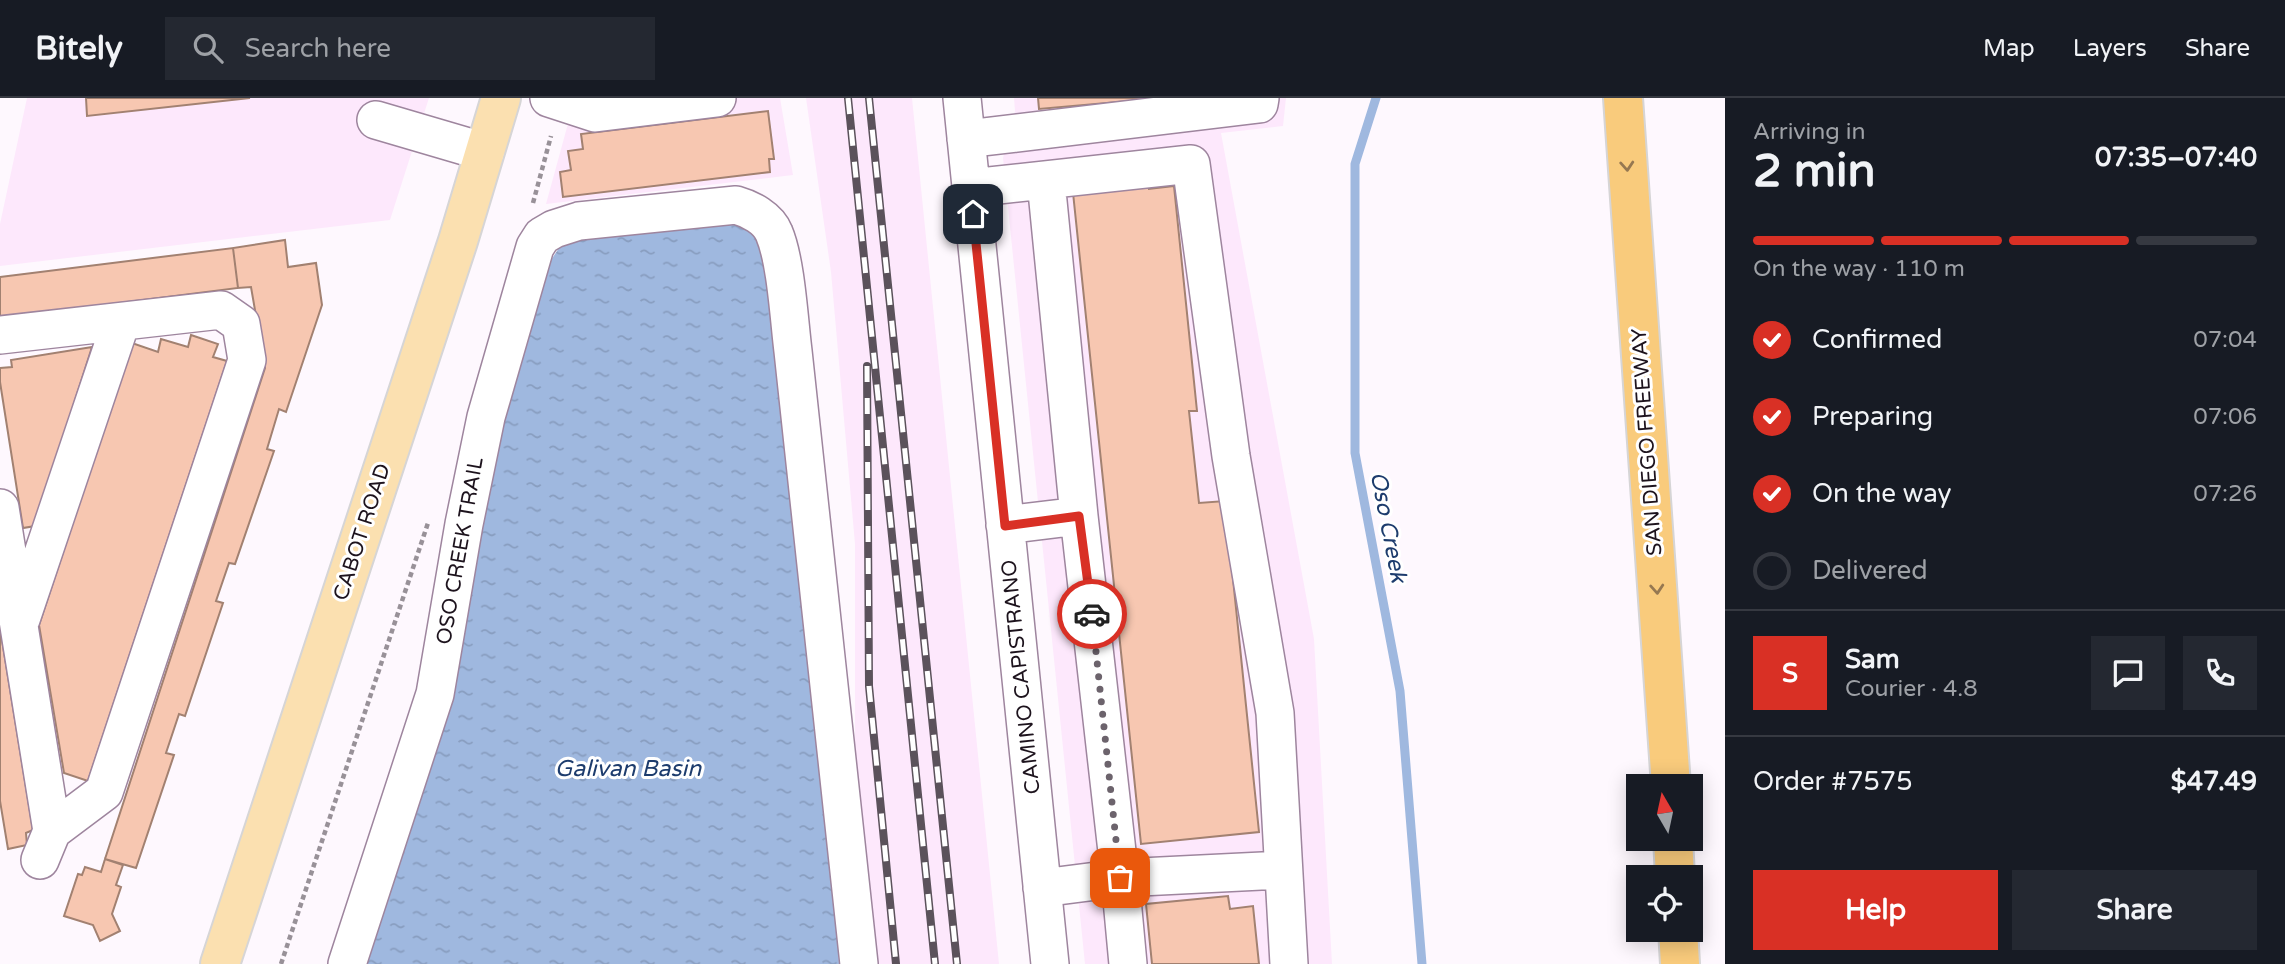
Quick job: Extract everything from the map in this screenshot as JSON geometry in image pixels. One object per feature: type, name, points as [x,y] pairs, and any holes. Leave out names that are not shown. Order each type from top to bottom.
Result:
[{"type":"highway","name":"SAN DIEGO FREEWAY","points":[[1623,98],[1670,774]]},
{"type":"highway","points":[[1678,942],[1679,964]]},
{"type":"main road","name":"CABOT ROAD","points":[[220,964],[449,267],[501,98]]},
{"type":"street","points":[[549,98],[596,113],[717,98]]},
{"type":"street","name":"CAMINO CAPISTRANO","points":[[962,98],[1050,964]]},
{"type":"street","points":[[966,139],[1259,104],[1260,98]]},
{"type":"street","points":[[376,120],[485,152]]},
{"type":"street","points":[[971,188],[1191,164],[1231,456],[1275,713],[1289,964]]},
{"type":"street","points":[[1046,181],[1128,964]]},
{"type":"street","points":[[535,247],[542,236],[579,221],[736,205],[754,211],[774,231],[782,266],[793,351],[859,964]]},
{"type":"street","name":"OSO CREEK TRAIL","points":[[347,964],[435,694],[485,417],[535,247]]},
{"type":"street","points":[[0,335],[222,310],[241,324],[247,360],[104,793],[46,845],[19,626],[0,508]]},
{"type":"street","points":[[19,626],[121,322]]},
{"type":"street","points":[[1005,526],[1079,516]]},
{"type":"street","points":[[1042,888],[1120,878],[1283,870]]},
{"type":"path","points":[[535,247],[527,226],[551,136]]},
{"type":"path","name":"OSO CREEK TRAIL","points":[[281,964],[430,519]]},
{"type":"shaded area","points":[[27,98],[429,98],[390,220],[0,266],[0,224]]},
{"type":"shaded area","points":[[575,98],[780,98],[793,175],[546,204]]},
{"type":"shaded area","points":[[806,98],[912,98],[999,964],[868,964],[855,802],[855,544],[831,272]]},
{"type":"shaded area","points":[[1014,98],[1286,98],[1283,126],[1221,133],[1314,639],[1332,964],[1085,964],[1003,158],[1015,111]]},
{"type":"water","name":"Galivan Basin","points":[[729,215],[767,245],[834,845],[839,964],[360,964],[495,428],[549,263],[561,245],[584,234]]},
{"type":"building","points":[[86,98],[250,98],[87,116]]},
{"type":"building","points":[[1038,98],[1163,98],[1039,109]]},
{"type":"building","points":[[768,111],[774,159],[769,159],[770,172],[563,197],[560,172],[571,170],[568,151],[583,149],[581,134]]},
{"type":"building","points":[[1148,175],[1149,189],[1174,186],[1197,411],[1189,411],[1199,503],[1225,501],[1259,832],[1141,844],[1072,183]]},
{"type":"building","points":[[285,240],[288,267],[316,263],[322,305],[286,412],[279,409],[267,449],[274,451],[235,564],[229,563],[216,601],[223,603],[185,716],[179,714],[166,753],[174,755],[136,868],[105,859],[265,368],[251,287],[238,288],[233,248]]},
{"type":"building","points":[[233,248],[238,288],[0,318],[0,277]]},
{"type":"building","points":[[191,335],[218,344],[213,357],[227,361],[88,781],[64,773],[39,625],[132,343],[158,352],[161,339],[188,347]]},
{"type":"building","points":[[92,347],[35,526],[23,528],[0,368],[12,367],[11,360]]},
{"type":"building","points":[[0,628],[33,830],[26,833],[27,845],[8,849],[0,801]]},
{"type":"building","points":[[105,859],[123,865],[116,885],[121,887],[112,914],[120,931],[100,941],[93,925],[64,916],[78,874],[82,875],[85,867],[101,872]]},
{"type":"building","points":[[1228,896],[1230,909],[1253,906],[1259,964],[1152,964],[1146,904]]},
{"type":"waterway","name":"Oso Creek","points":[[1376,98],[1355,164],[1355,453],[1400,691],[1422,964]]},
{"type":"railway","points":[[848,98],[935,964]]},
{"type":"railway","points":[[869,98],[957,964]]},
{"type":"railway","points":[[867,366],[869,686],[896,964]]},
{"type":"way so far","points":[[1092,614],[1120,878]]},
{"type":"route","points":[[973,214],[1005,526],[1079,516],[1092,614]]}]
